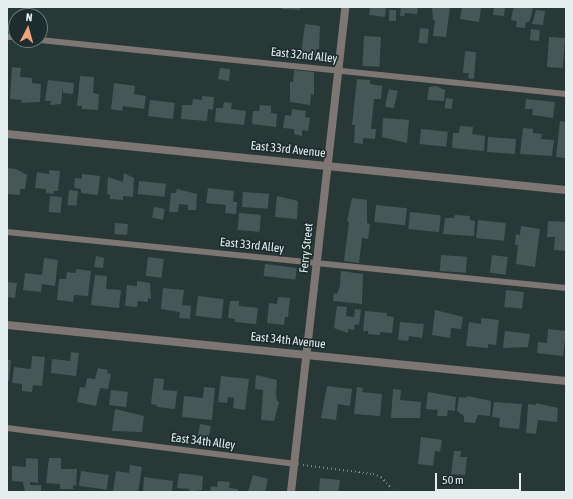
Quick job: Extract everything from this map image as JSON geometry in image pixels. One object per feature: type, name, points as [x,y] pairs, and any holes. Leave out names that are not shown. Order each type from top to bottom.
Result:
[{"type":"street","name":"Ferry Street","points":[[291,492],[296,464],[345,7]]},
{"type":"street","name":"East 33rd Avenue","points":[[7,134],[566,190]]},
{"type":"street","name":"East 34th Avenue","points":[[7,325],[566,381]]},
{"type":"lane","name":"East 32nd Alley","points":[[48,41],[566,94]]},
{"type":"lane","name":"East 33rd Alley","points":[[7,232],[566,288]]},
{"type":"lane","name":"East 34th Alley","points":[[7,428],[296,464]]},
{"type":"path","points":[[296,464],[373,474],[381,478],[392,489]]},
{"type":"building","points":[[282,7],[301,7],[300,10],[282,9]]},
{"type":"building","points":[[370,7],[386,7],[385,17],[369,15]]},
{"type":"building","points":[[401,7],[418,7],[417,14],[405,13],[404,16],[400,16]]},
{"type":"building","points":[[432,7],[450,7],[446,37],[433,36],[435,20],[433,20]]},
{"type":"building","points":[[462,7],[481,7],[479,22],[460,19]]},
{"type":"building","points":[[494,7],[505,7],[504,16],[493,15]]},
{"type":"building","points":[[516,7],[533,7],[531,17],[529,22],[526,22],[525,28],[516,27],[517,21],[511,20],[513,9]]},
{"type":"building","points":[[389,10],[396,10],[396,21],[389,21]]},
{"type":"building","points":[[536,10],[545,11],[543,25],[532,24]]},
{"type":"building","points":[[305,24],[320,26],[319,49],[316,49],[316,56],[301,54]]},
{"type":"building","points":[[420,28],[429,29],[427,44],[418,43]]},
{"type":"building","points":[[531,29],[540,30],[539,41],[530,40]]},
{"type":"building","points":[[364,36],[381,37],[379,67],[362,66]]},
{"type":"building","points":[[549,37],[565,38],[563,68],[547,67]]},
{"type":"building","points":[[465,51],[476,52],[474,79],[468,78],[469,73],[463,73]]},
{"type":"building","points":[[12,67],[21,68],[20,77],[32,78],[32,83],[41,84],[40,102],[21,103],[22,100],[10,99]]},
{"type":"building","points":[[220,68],[230,69],[229,81],[218,79]]},
{"type":"building","points":[[294,70],[314,72],[314,95],[311,94],[310,105],[290,102],[290,82],[293,82]]},
{"type":"building","points":[[80,76],[94,77],[93,93],[99,94],[98,110],[82,109],[82,106],[77,106]]},
{"type":"building","points":[[357,79],[370,80],[370,84],[382,86],[381,99],[374,99],[371,129],[376,129],[375,139],[363,138],[363,144],[354,143],[355,125],[352,125]]},
{"type":"building","points":[[48,80],[74,83],[73,94],[63,93],[63,85],[61,104],[50,105],[51,101],[45,101]]},
{"type":"building","points":[[114,83],[135,86],[134,94],[146,96],[144,109],[123,106],[122,111],[111,109]]},
{"type":"building","points":[[436,86],[445,90],[444,101],[427,100],[429,87]]},
{"type":"building","points":[[389,89],[398,91],[394,109],[385,107]]},
{"type":"building","points":[[202,96],[214,97],[213,110],[208,109],[207,121],[181,119],[182,105],[192,105],[193,99],[202,100]]},
{"type":"building","points":[[446,98],[453,99],[452,109],[445,108]]},
{"type":"building","points":[[526,99],[555,102],[553,118],[532,115],[533,109],[525,109]]},
{"type":"building","points":[[150,100],[175,103],[173,119],[148,116]]},
{"type":"building","points":[[224,102],[232,103],[231,109],[246,111],[244,125],[215,122],[216,108],[223,108]]},
{"type":"building","points":[[260,105],[271,106],[271,113],[277,114],[276,127],[252,124],[253,111],[259,111]]},
{"type":"building","points":[[292,109],[306,111],[305,117],[310,118],[308,131],[302,130],[302,136],[294,134],[294,129],[283,128],[285,115],[291,116]]},
{"type":"building","points":[[383,118],[409,120],[407,143],[382,137]]},
{"type":"building","points":[[560,121],[566,122],[566,158],[556,157]]},
{"type":"building","points":[[460,126],[473,127],[472,134],[485,136],[484,151],[452,148],[453,133],[459,133]]},
{"type":"building","points":[[523,128],[533,129],[533,133],[542,134],[541,139],[554,140],[552,156],[520,154]]},
{"type":"building","points":[[421,129],[448,132],[446,147],[419,144]]},
{"type":"building","points":[[488,137],[516,139],[515,154],[487,152]]},
{"type":"building","points":[[7,168],[16,169],[27,175],[25,189],[20,189],[20,195],[7,194]]},
{"type":"building","points":[[49,170],[60,171],[58,191],[54,191],[54,194],[46,193],[46,189],[35,188],[37,172],[49,174]]},
{"type":"building","points":[[124,173],[134,178],[133,197],[123,196],[123,200],[110,199],[110,195],[107,194],[108,177],[123,182]]},
{"type":"building","points":[[82,174],[100,176],[98,195],[81,193],[81,189],[74,188],[75,178],[82,179]]},
{"type":"building","points":[[139,181],[166,184],[164,197],[138,194]]},
{"type":"building","points":[[208,188],[234,191],[233,202],[237,202],[236,214],[225,213],[226,205],[206,203]]},
{"type":"building","points":[[177,189],[197,194],[196,210],[188,210],[188,205],[179,204],[178,212],[169,212],[171,193],[176,193]]},
{"type":"building","points":[[69,190],[78,191],[76,206],[67,205]]},
{"type":"building","points":[[243,192],[269,194],[268,209],[242,207]]},
{"type":"building","points":[[50,196],[62,197],[61,213],[49,212]]},
{"type":"building","points":[[277,196],[298,201],[297,219],[275,217]]},
{"type":"building","points":[[352,198],[367,200],[367,223],[370,224],[368,239],[362,238],[359,263],[344,261],[349,222],[347,221]]},
{"type":"building","points":[[376,205],[407,208],[405,225],[374,222]]},
{"type":"building","points":[[154,207],[165,209],[163,220],[152,218]]},
{"type":"building","points":[[410,212],[441,215],[439,232],[408,229]]},
{"type":"building","points":[[239,213],[261,215],[259,232],[238,230]]},
{"type":"building","points":[[455,215],[470,216],[470,220],[475,221],[474,236],[443,234],[445,218],[454,218]]},
{"type":"building","points":[[478,220],[506,223],[504,241],[476,238]]},
{"type":"building","points":[[548,221],[566,222],[566,251],[554,250],[555,237],[547,237]]},
{"type":"building","points":[[115,223],[128,224],[127,235],[114,234]]},
{"type":"building","points":[[521,226],[540,229],[535,267],[516,264],[518,245],[515,245],[516,234],[520,235]]},
{"type":"building","points":[[441,255],[467,257],[466,273],[440,271]]},
{"type":"building","points":[[492,255],[508,257],[506,275],[490,273]]},
{"type":"building","points":[[96,256],[104,258],[103,268],[94,267]]},
{"type":"building","points":[[148,257],[164,259],[162,278],[146,276]]},
{"type":"building","points":[[44,258],[58,260],[55,286],[42,284],[41,292],[23,290],[25,273],[42,275]]},
{"type":"building","points":[[265,264],[297,268],[295,280],[264,276]]},
{"type":"building","points":[[76,269],[91,271],[88,296],[74,295],[73,302],[57,300],[59,279],[66,279],[67,272],[76,273]]},
{"type":"building","points":[[341,271],[363,274],[362,304],[333,301],[334,293],[337,294],[340,286]]},
{"type":"building","points":[[95,275],[107,276],[106,289],[121,290],[119,308],[91,305]]},
{"type":"building","points":[[137,281],[150,283],[151,299],[148,298],[148,302],[138,301],[137,307],[125,306],[127,285],[137,286]]},
{"type":"building","points":[[7,282],[17,283],[15,298],[7,297]]},
{"type":"building","points":[[163,288],[184,290],[182,305],[191,306],[190,319],[179,318],[180,312],[161,309]]},
{"type":"building","points":[[506,290],[524,292],[522,309],[504,307]]},
{"type":"building","points":[[198,296],[224,299],[221,319],[196,316]]},
{"type":"building","points":[[278,297],[290,298],[288,317],[285,317],[284,325],[267,323],[269,303],[277,304]]},
{"type":"building","points":[[230,301],[239,301],[239,306],[258,308],[256,324],[235,322],[235,319],[228,318]]},
{"type":"building","points":[[337,306],[347,307],[346,316],[354,317],[355,309],[361,310],[359,325],[355,324],[354,330],[348,329],[348,333],[334,328]]},
{"type":"building","points":[[435,310],[463,317],[461,329],[451,328],[450,338],[432,335]]},
{"type":"building","points":[[365,311],[387,313],[387,316],[394,317],[392,333],[380,332],[380,335],[368,334],[368,331],[363,331]]},
{"type":"building","points":[[481,318],[499,320],[496,345],[488,344],[488,348],[466,346],[469,322],[481,324]]},
{"type":"building","points":[[400,322],[424,324],[422,338],[409,336],[408,341],[398,340]]},
{"type":"building","points":[[548,329],[566,331],[563,356],[537,353],[538,342],[547,343]]},
{"type":"building","points":[[505,331],[530,334],[528,347],[503,348]]},
{"type":"building","points":[[71,352],[79,353],[76,376],[51,373],[52,359],[70,361]]},
{"type":"building","points":[[32,356],[45,357],[42,386],[33,385],[32,392],[22,391],[22,384],[12,383],[14,367],[31,369]]},
{"type":"building","points":[[7,360],[11,360],[9,381],[7,381]]},
{"type":"building","points":[[98,368],[108,370],[107,373],[111,374],[108,389],[100,388],[96,406],[77,402],[80,387],[85,388],[87,378],[95,379]]},
{"type":"building","points":[[256,375],[277,380],[276,394],[277,401],[279,402],[274,421],[261,420],[263,390],[255,389]]},
{"type":"building","points":[[221,376],[249,379],[245,410],[233,408],[234,398],[228,397],[227,403],[218,402]]},
{"type":"building","points":[[154,378],[164,379],[163,390],[177,391],[175,409],[157,407],[157,405],[151,404]]},
{"type":"building","points":[[327,386],[352,389],[350,406],[338,404],[336,420],[321,418]]},
{"type":"building","points":[[204,387],[215,388],[212,420],[182,417],[184,396],[203,398]]},
{"type":"building","points":[[357,387],[363,388],[362,392],[382,394],[380,416],[354,414]]},
{"type":"building","points":[[393,389],[401,390],[400,400],[421,402],[420,418],[391,418]]},
{"type":"building","points":[[111,390],[128,392],[126,407],[109,405]]},
{"type":"building","points":[[428,392],[456,397],[455,411],[448,410],[447,416],[437,416],[438,410],[426,409]]},
{"type":"building","points":[[467,396],[491,401],[490,416],[478,415],[475,423],[464,422],[464,416],[457,411],[459,397],[467,398]]},
{"type":"building","points":[[494,402],[522,404],[519,429],[499,427],[500,418],[492,417]]},
{"type":"building","points":[[536,403],[558,408],[557,422],[538,420],[536,434],[526,433],[528,404],[536,405]]},
{"type":"building","points":[[115,409],[144,416],[142,432],[112,431]]},
{"type":"building","points":[[200,424],[211,426],[208,440],[198,438]]},
{"type":"building","points":[[421,437],[442,440],[440,452],[435,451],[433,466],[418,464]]},
{"type":"building","points":[[454,451],[461,451],[460,457],[467,457],[465,475],[451,474]]},
{"type":"building","points":[[26,458],[38,459],[38,483],[30,482],[30,485],[41,485],[41,492],[25,492],[23,482],[12,481],[12,466],[26,467]]},
{"type":"building","points":[[49,458],[61,458],[61,469],[77,469],[76,486],[73,485],[73,489],[60,489],[60,484],[46,483]]},
{"type":"building","points":[[130,465],[142,467],[138,492],[113,492],[116,471],[129,473]]},
{"type":"building","points":[[81,471],[109,475],[107,490],[79,486]]},
{"type":"building","points":[[179,473],[203,476],[202,490],[189,492],[189,489],[177,488]]},
{"type":"building","points":[[253,475],[268,479],[265,492],[248,492]]},
{"type":"building","points":[[144,477],[173,481],[172,492],[143,492]]},
{"type":"building","points":[[320,478],[340,480],[338,492],[319,492]]},
{"type":"building","points":[[218,481],[230,482],[229,488],[238,489],[238,492],[210,492],[211,486],[217,487]]}]
